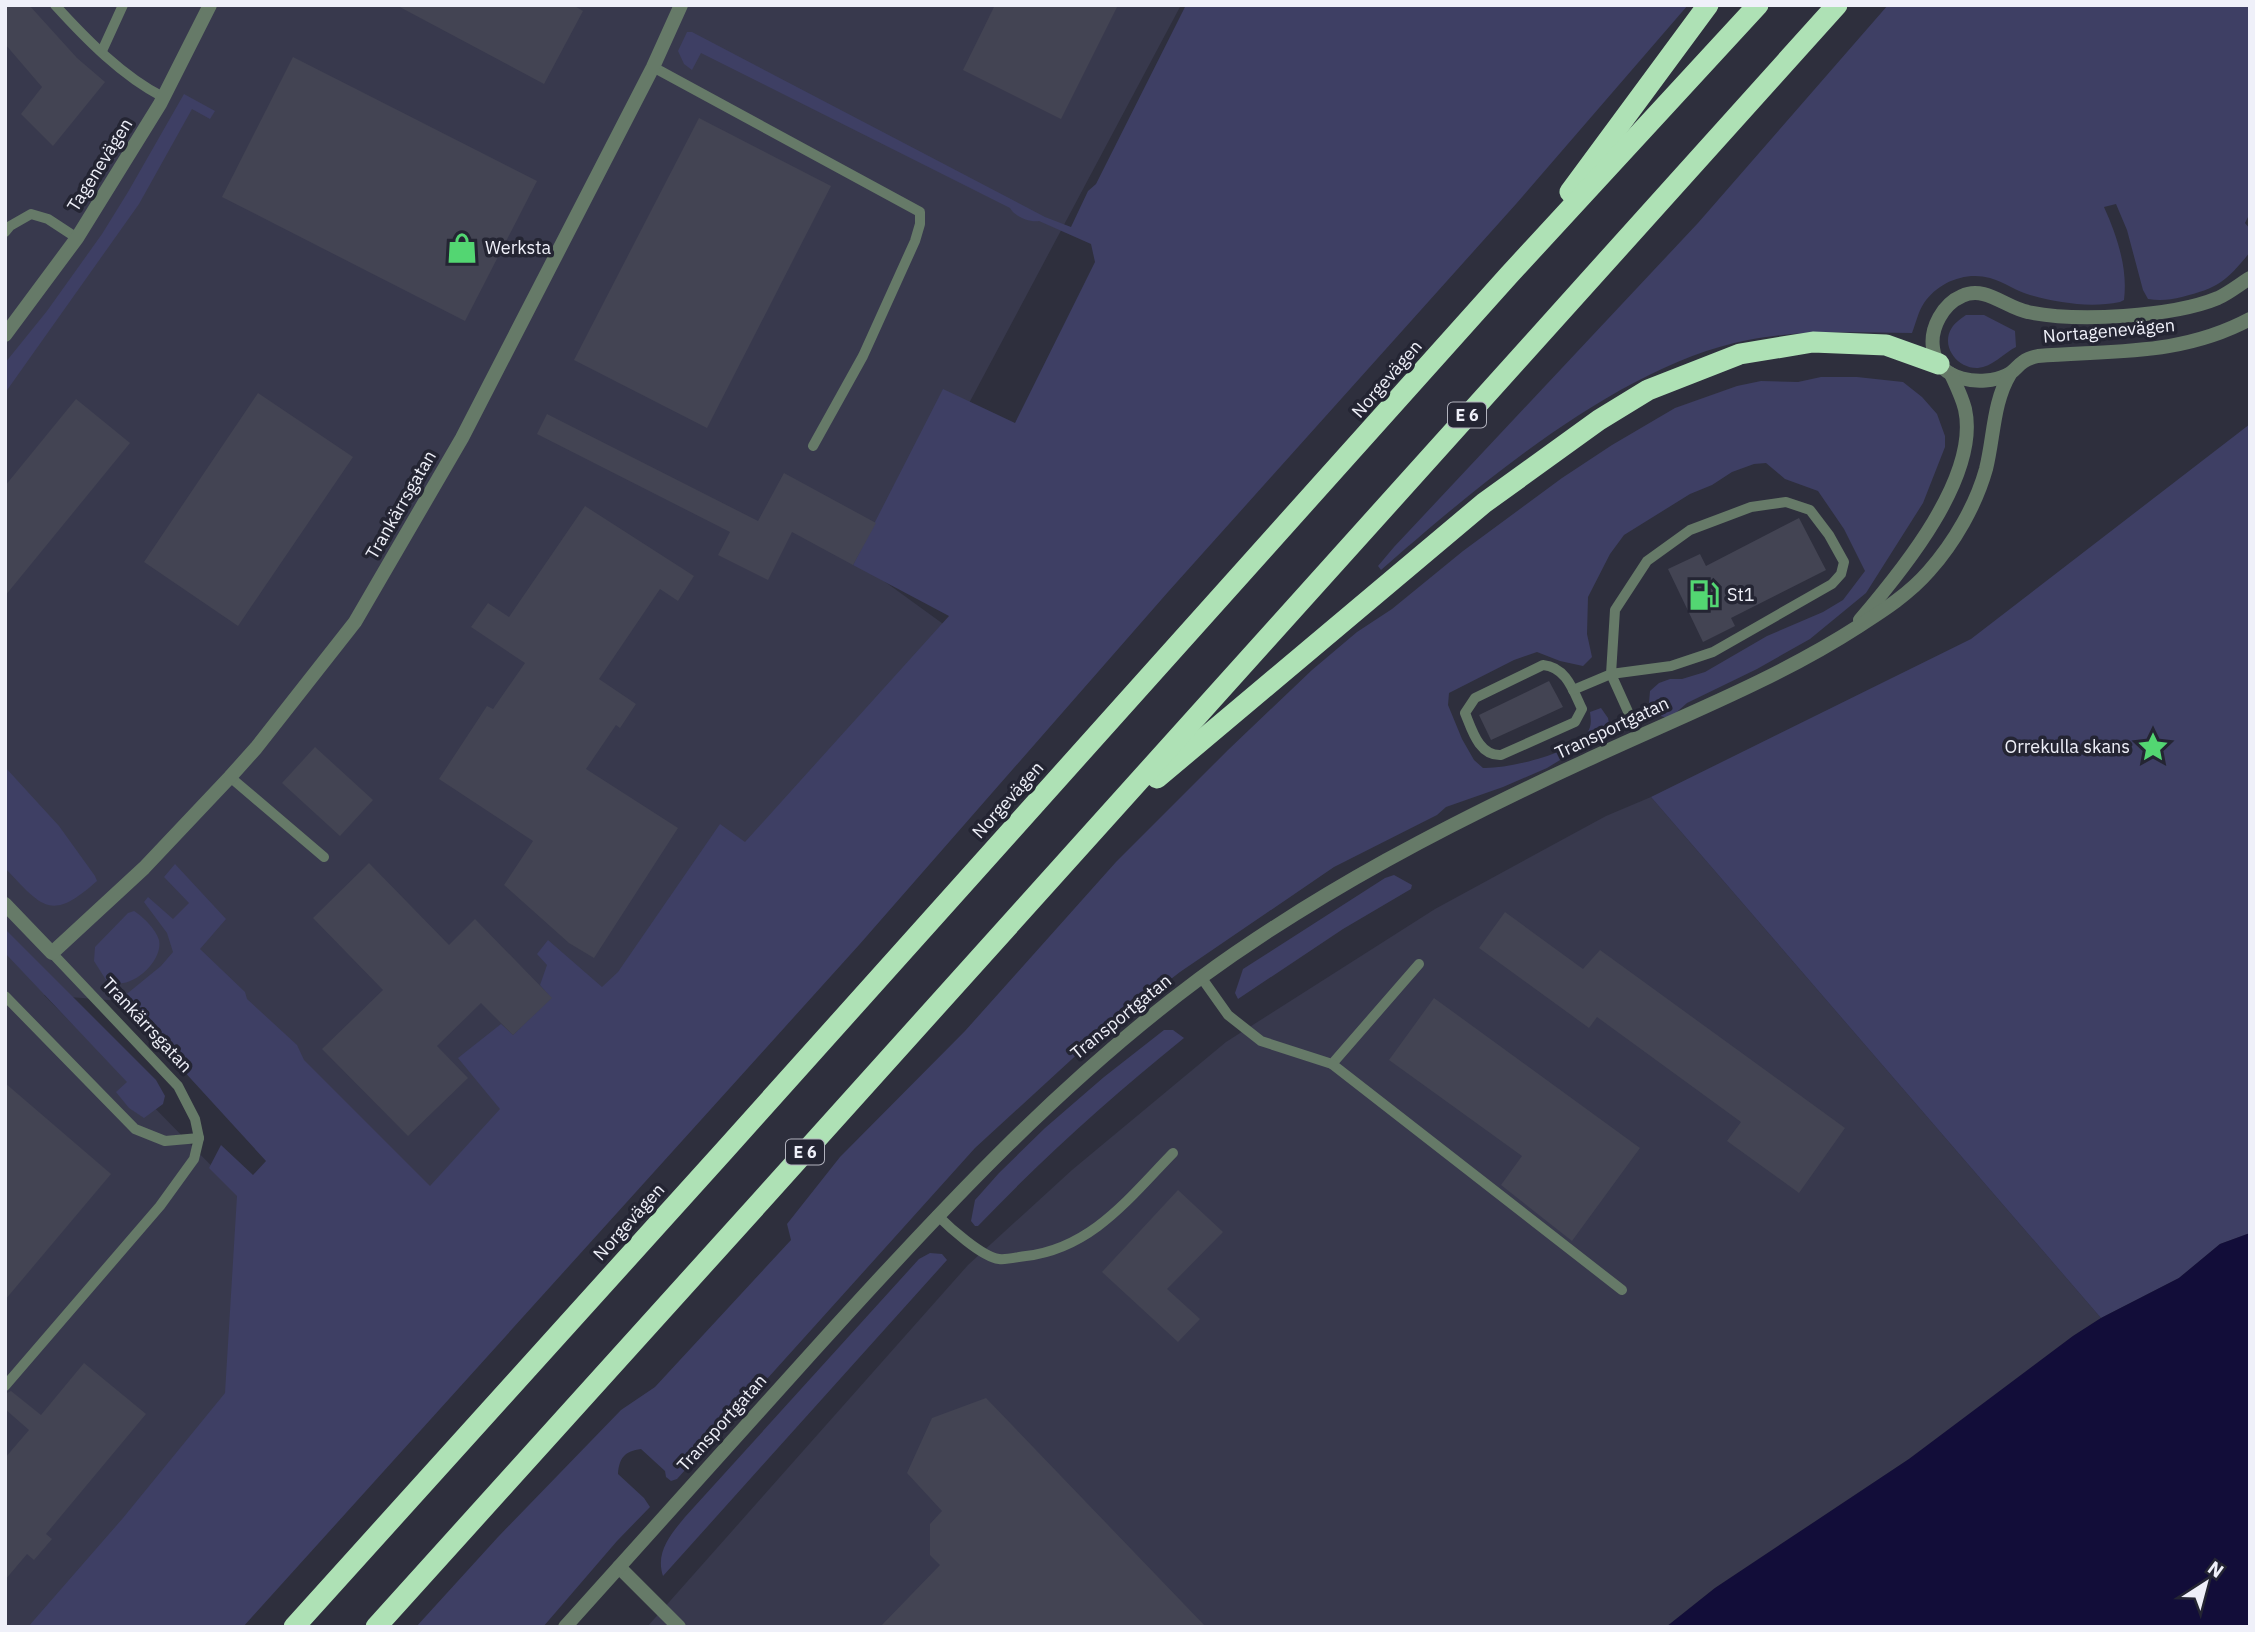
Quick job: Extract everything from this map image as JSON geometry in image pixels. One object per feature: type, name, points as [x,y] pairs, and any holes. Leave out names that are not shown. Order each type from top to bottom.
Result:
[{"type":"highway","points":[[1509,275],[1708,5]]},
{"type":"highway","name":"Norgevägen","points":[[294,1627],[1352,453],[1509,275],[1758,5]]},
{"type":"highway","name":"E 6","points":[[376,1627],[1100,827],[1837,5]]},
{"type":"highway","points":[[1100,827],[1484,503],[1599,419],[1648,390],[1740,354],[1813,342],[1886,345],[1945,369]]},
{"type":"street","name":"Tagenevägen","points":[[5,335],[77,238],[163,97],[211,5]]},
{"type":"street","name":"Trankärrsgatan","points":[[5,904],[52,953],[144,868],[230,777],[355,622],[462,438],[653,66],[681,5]]},
{"type":"street","name":"Nortagenevägen","points":[[2250,278],[2218,298],[2183,307],[2135,314],[2079,316],[2026,312],[1979,293],[1962,295],[1946,307],[1937,321],[1932,334],[1933,351],[1945,369],[1973,380],[1986,381],[2010,374],[2024,361],[2038,356],[2156,349],[2197,342],[2228,331],[2250,319]]},
{"type":"street","name":"Transportgatan","points":[[1850,632],[1909,558],[1934,521],[1954,481],[1966,442],[1965,411],[1945,369]]},
{"type":"street","name":"Transportgatan","points":[[565,1627],[937,1215],[981,1169],[1073,1082],[1132,1031],[1201,978],[1310,905],[1417,842],[1779,672],[1835,643],[1894,604],[1928,573],[1956,534],[1978,494],[1998,402],[2010,374]]},
{"type":"street","points":[[619,1567],[679,1627]]},
{"type":"lane","points":[[55,5],[144,87],[163,97]]},
{"type":"lane","points":[[102,51],[123,5]]},
{"type":"lane","points":[[653,66],[920,212],[920,225],[915,241],[863,356],[813,446]]},
{"type":"lane","points":[[5,232],[10,226],[32,214],[48,219],[77,238]]},
{"type":"lane","points":[[1573,690],[1611,674],[1671,666],[1713,652],[1832,584],[1841,574],[1843,562],[1829,535],[1811,510],[1786,502],[1751,508],[1690,530],[1647,561],[1615,610],[1611,674],[1639,736]]},
{"type":"lane","points":[[1544,664],[1562,671],[1573,690],[1582,709],[1575,722],[1501,755],[1492,755],[1485,751],[1475,737],[1465,713],[1475,698],[1544,664]]},
{"type":"lane","points":[[230,777],[324,857]]},
{"type":"lane","name":"Trankärrsgatan","points":[[52,953],[178,1086],[195,1119],[199,1138]]},
{"type":"lane","points":[[1332,1065],[1419,964]]},
{"type":"lane","points":[[1201,978],[1228,1015],[1261,1041],[1332,1065],[1622,1290]]},
{"type":"lane","points":[[5,996],[135,1129],[165,1141],[199,1138],[194,1159],[160,1206],[5,1386]]},
{"type":"lane","points":[[937,1215],[959,1236],[997,1259],[1043,1254],[1090,1234],[1128,1200],[1173,1153]]},
{"type":"shaded area","points":[[5,5],[1181,5],[877,576],[946,626],[430,1193],[190,963],[120,1001],[44,995],[244,1199],[238,1395],[48,1627],[5,1627]]},
{"type":"shaded area","points":[[1186,5],[1688,5],[1516,204],[1168,592],[859,945],[243,1627],[28,1627],[123,1518],[225,1393],[237,1196],[209,1168],[221,1145],[253,1175],[266,1161],[127,1009],[123,997],[161,966],[173,952],[167,933],[144,902],[148,897],[173,919],[189,903],[164,877],[175,864],[226,919],[200,949],[245,992],[247,999],[297,1045],[304,1060],[430,1186],[500,1109],[458,1058],[501,1024],[513,1035],[551,998],[540,985],[547,965],[537,954],[548,940],[602,987],[618,972],[720,824],[745,842],[949,616],[853,565],[943,389],[1015,423],[1095,262],[1091,244],[1039,221],[1023,218],[1010,208],[701,53],[692,70],[684,64],[678,51],[687,32],[692,32],[1045,217],[1071,227],[1088,191],[1096,184]]},
{"type":"shaded area","points":[[1888,5],[2250,5],[2250,213],[2245,223],[2250,229],[2250,252],[2228,277],[2213,286],[2173,299],[2148,299],[2143,290],[2127,230],[2116,204],[2104,207],[2123,264],[2125,288],[2124,300],[2120,302],[2086,305],[2063,302],[2030,295],[1990,278],[1962,277],[1945,284],[1930,296],[1920,310],[1912,333],[1789,334],[1748,340],[1700,353],[1651,374],[1601,401],[1553,432],[1461,502],[1381,570],[1378,566],[1394,547],[1698,223]]},
{"type":"shaded area","points":[[184,94],[215,111],[210,119],[192,109],[139,204],[5,393],[5,363],[47,311],[102,234]]},
{"type":"shaded area","points":[[1966,315],[1984,315],[2015,331],[2016,347],[1983,367],[1964,365],[1950,351],[1948,338],[1953,326]]},
{"type":"shaded area","points":[[1821,377],[1857,377],[1903,382],[1937,414],[1945,436],[1945,447],[1923,503],[1866,593],[1810,639],[1757,669],[1687,703],[1669,719],[1661,716],[1649,703],[1650,691],[1659,683],[1705,672],[1767,636],[1823,612],[1843,600],[1865,571],[1844,529],[1818,491],[1785,479],[1766,463],[1754,464],[1732,472],[1712,485],[1690,494],[1624,535],[1610,554],[1588,597],[1587,634],[1592,657],[1583,666],[1537,652],[1514,660],[1449,693],[1448,705],[1462,739],[1474,760],[1483,768],[1523,763],[1568,747],[1587,733],[1591,720],[1590,712],[1601,708],[1608,718],[1610,730],[1590,745],[1578,749],[1547,768],[1446,807],[1437,815],[1334,867],[1180,972],[1096,1037],[975,1148],[677,1479],[671,1481],[666,1477],[665,1471],[641,1449],[624,1456],[618,1474],[650,1507],[543,1627],[416,1627],[498,1537],[621,1410],[655,1387],[791,1240],[787,1224],[840,1157],[965,1031],[1116,862],[1312,670],[1357,632],[1392,609],[1463,551],[1562,478],[1675,408],[1737,386],[1761,381],[1798,382]]},
{"type":"shaded area","points":[[2250,424],[2250,1233],[2220,1244],[2179,1278],[2101,1318],[1651,797],[1971,639]]},
{"type":"shaded area","points":[[5,767],[59,826],[95,876],[97,881],[69,902],[48,905],[39,901],[5,868]]},
{"type":"shaded area","points":[[1651,797],[2101,1318],[1909,1459],[1715,1588],[1666,1627],[647,1627],[968,1265],[1072,1170],[1226,1042],[1435,909],[1606,816]]},
{"type":"shaded area","points":[[1394,875],[1412,885],[1411,889],[1343,929],[1238,999],[1235,993],[1243,969],[1385,878]]},
{"type":"shaded area","points":[[134,911],[148,923],[159,940],[159,947],[154,961],[143,973],[130,981],[114,983],[106,980],[94,961],[95,947],[128,913]]},
{"type":"shaded area","points":[[5,929],[156,1080],[165,1096],[163,1104],[144,1118],[129,1108],[116,1092],[127,1082],[5,953]]},
{"type":"shaded area","points":[[1164,1030],[1173,1030],[1184,1038],[1078,1129],[975,1226],[971,1221],[975,1200],[999,1173],[1045,1128]]},
{"type":"shaded area","points":[[2250,1233],[2250,1627],[1666,1627],[1715,1588],[1909,1459],[2073,1336],[2101,1318],[2179,1278],[2220,1244]]},
{"type":"shaded area","points":[[930,1253],[942,1254],[947,1260],[663,1576],[663,1551],[685,1517],[919,1259]]},
{"type":"building","points":[[5,5],[29,5],[77,58],[105,82],[53,146],[21,114],[42,87],[5,44]]},
{"type":"building","points":[[396,5],[573,5],[583,11],[544,84]]},
{"type":"building","points":[[995,5],[1118,5],[1061,119],[963,70]]},
{"type":"building","points":[[293,57],[537,181],[465,321],[222,197]]},
{"type":"building","points":[[699,118],[831,186],[707,428],[574,360]]},
{"type":"building","points":[[258,393],[353,457],[238,626],[144,562]]},
{"type":"building","points":[[76,399],[130,443],[5,596],[5,486]]},
{"type":"building","points":[[547,414],[758,521],[784,473],[876,523],[853,565],[792,532],[768,580],[718,555],[730,532],[537,434]]},
{"type":"building","points":[[585,506],[694,576],[678,601],[660,589],[599,679],[636,704],[620,728],[616,725],[586,769],[678,828],[594,958],[569,943],[504,885],[533,841],[439,779],[487,706],[493,709],[525,663],[471,627],[488,603],[509,617]]},
{"type":"building","points":[[1799,518],[1826,570],[1731,618],[1735,626],[1703,642],[1668,569],[1700,554],[1706,566]]},
{"type":"building","points":[[1549,681],[1563,707],[1491,740],[1479,715]]},
{"type":"building","points":[[315,747],[373,800],[340,836],[282,783]]},
{"type":"building","points":[[369,863],[449,945],[475,919],[552,998],[513,1035],[481,1003],[437,1046],[468,1078],[408,1136],[322,1049],[383,990],[313,918]]},
{"type":"building","points":[[1505,912],[1583,969],[1600,950],[1845,1128],[1799,1193],[1727,1141],[1741,1122],[1597,1017],[1589,1028],[1479,948]]},
{"type":"building","points":[[1434,998],[1640,1148],[1572,1241],[1501,1185],[1522,1156],[1389,1060]]},
{"type":"building","points":[[5,1083],[111,1174],[5,1300]]},
{"type":"building","points":[[1178,1190],[1223,1232],[1167,1289],[1200,1319],[1178,1342],[1102,1272]]},
{"type":"building","points":[[84,1363],[146,1414],[46,1534],[52,1539],[34,1560],[27,1554],[5,1580],[5,1458],[29,1430],[5,1409],[5,1394],[11,1391],[41,1415]]},
{"type":"building","points":[[986,1398],[1206,1627],[880,1627],[940,1565],[930,1555],[930,1524],[942,1511],[907,1473],[932,1418]]},
{"type":"place","name":"Werksta","points":[[462,248]]},
{"type":"place","name":"St1","points":[[1704,595]]},
{"type":"place","name":"Orrekulla skans","points":[[2153,747]]}]
